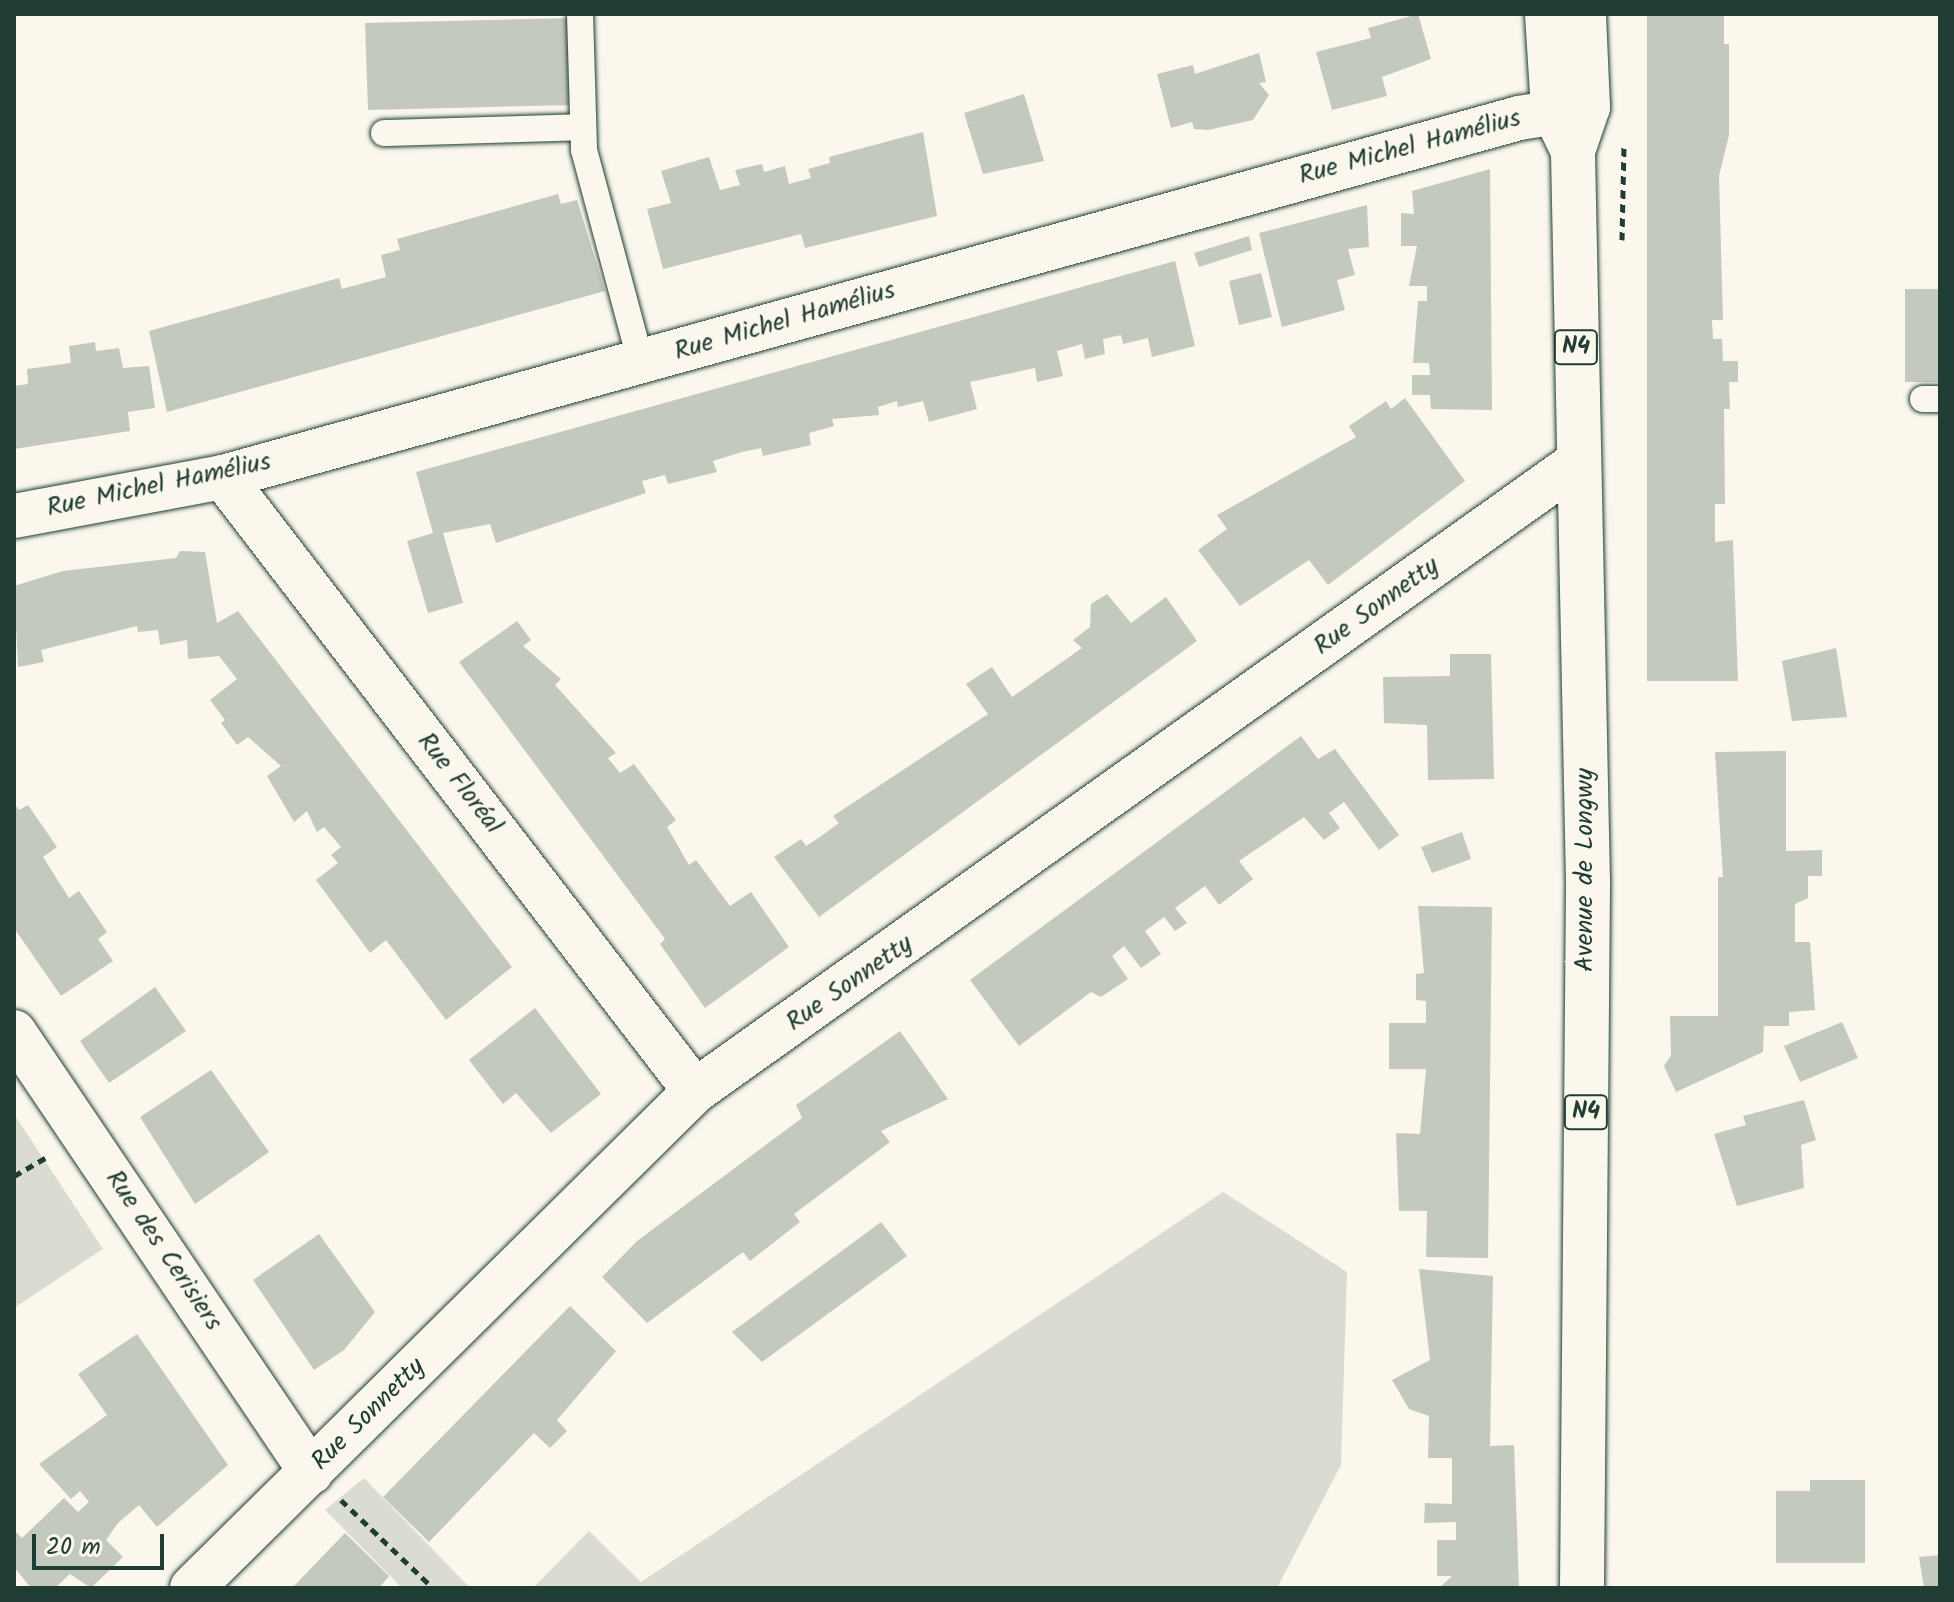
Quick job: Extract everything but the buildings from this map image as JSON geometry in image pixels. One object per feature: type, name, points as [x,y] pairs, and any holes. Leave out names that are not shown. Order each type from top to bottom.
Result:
[{"type":"street","name":"Avenue de Longwy","points":[[1547,14],[1570,108],[1573,151],[1588,882],[1582,1588]]},
{"type":"street","name":"Avenue de Longwy","points":[[1570,108],[1584,14]]},
{"type":"street","name":"Rue Michel Hamélius","points":[[14,516],[223,477],[1570,108]]},
{"type":"street","name":"Rue Sonnetty","points":[[192,1588],[695,1091],[1578,462]]},
{"type":"street","name":"Rue Floréal","points":[[223,477],[695,1091]]},
{"type":"street","name":"Rue des Cerisiers","points":[[14,1032],[311,1472]]},
{"type":"lane","points":[[580,14],[583,127],[641,362]]},
{"type":"lane","points":[[384,133],[583,127]]},
{"type":"path","points":[[311,1472],[433,1588]]},
{"type":"shaded area","points":[[14,1114],[103,1249],[14,1308]]},
{"type":"shaded area","points":[[1223,1192],[1347,1272],[1341,1465],[1277,1588],[533,1588],[589,1531],[641,1582]]},
{"type":"shaded area","points":[[364,1478],[470,1588],[402,1588],[325,1510]]}]
